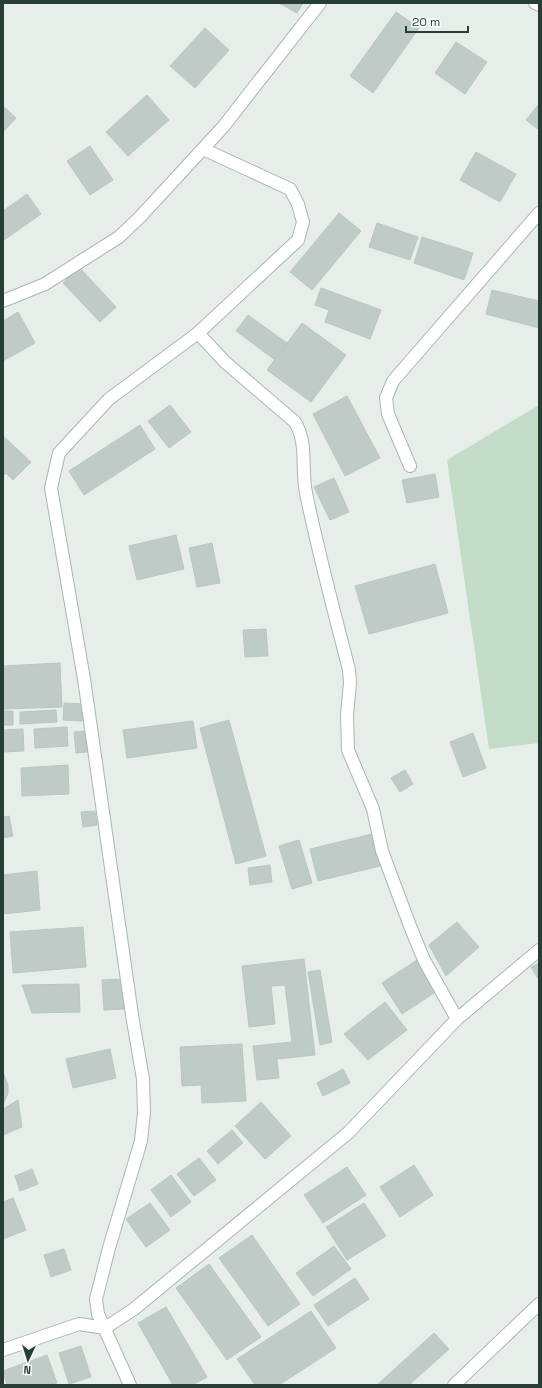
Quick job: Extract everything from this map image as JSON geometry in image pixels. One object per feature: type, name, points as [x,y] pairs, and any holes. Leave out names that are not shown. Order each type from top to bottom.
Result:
[{"type":"street","points":[[3,301],[45,284],[119,237],[140,217],[237,110],[320,3]]},
{"type":"street","points":[[535,3],[539,5]]},
{"type":"street","points":[[130,1385],[98,1314],[96,1299],[109,1248],[141,1140],[144,1112],[143,1079],[131,1007],[84,679],[51,488],[59,453],[109,399],[198,333],[298,240],[303,222],[298,204],[290,189],[203,149]]},
{"type":"street","points":[[410,466],[388,414],[386,398],[392,381],[539,213]]},
{"type":"street","points":[[198,333],[224,362],[295,422],[300,430],[303,439],[304,480],[307,498],[349,670],[350,683],[347,715],[348,750],[372,809],[382,851],[410,926],[424,960],[456,1019]]},
{"type":"street","points":[[3,1350],[79,1324],[105,1328],[134,1309],[348,1132],[456,1019],[539,950]]},
{"type":"street","points":[[454,1385],[539,1304]]},
{"type":"green space","points":[[539,405],[539,743],[489,749],[447,460]]},
{"type":"building","points":[[279,3],[303,3],[297,13]]},
{"type":"building","points":[[396,12],[419,28],[373,93],[350,76]]},
{"type":"building","points":[[205,28],[229,50],[195,88],[170,66]]},
{"type":"building","points":[[456,42],[487,62],[465,94],[435,73]]},
{"type":"building","points":[[147,95],[169,120],[128,156],[106,132]]},
{"type":"building","points":[[539,104],[539,130],[526,120]]},
{"type":"building","points":[[3,106],[16,118],[3,132]]},
{"type":"building","points":[[90,146],[113,180],[90,195],[67,161]]},
{"type":"building","points":[[476,152],[516,174],[500,202],[460,180]]},
{"type":"building","points":[[27,194],[41,214],[4,240],[3,211]]},
{"type":"building","points":[[339,213],[361,231],[312,290],[290,272]]},
{"type":"building","points":[[377,223],[418,237],[410,260],[369,247]]},
{"type":"building","points":[[422,237],[473,253],[464,280],[414,263]]},
{"type":"building","points":[[79,267],[116,307],[100,322],[63,283]]},
{"type":"building","points":[[321,288],[381,310],[370,339],[325,322],[329,310],[315,305]]},
{"type":"building","points":[[492,290],[539,301],[539,328],[486,314]]},
{"type":"building","points":[[18,312],[35,343],[3,361],[3,321]]},
{"type":"building","points":[[248,315],[287,343],[275,360],[236,331]]},
{"type":"building","points":[[302,323],[346,355],[311,402],[267,370]]},
{"type":"building","points":[[347,396],[380,458],[345,476],[313,414]]},
{"type":"building","points":[[170,405],[191,432],[169,448],[148,421]]},
{"type":"building","points":[[140,425],[155,449],[84,495],[69,471]]},
{"type":"building","points":[[3,436],[31,462],[13,480],[6,473],[3,476]]},
{"type":"building","points":[[435,474],[439,497],[407,503],[402,480]]},
{"type":"building","points":[[334,478],[349,512],[330,520],[314,487]]},
{"type":"building","points":[[176,535],[184,569],[137,580],[129,546]]},
{"type":"building","points":[[212,543],[220,583],[197,587],[189,548]]},
{"type":"building","points":[[435,564],[448,613],[369,634],[355,586]]},
{"type":"building","points":[[266,629],[268,656],[245,657],[243,630]]},
{"type":"building","points":[[60,663],[62,707],[3,709],[3,666]]},
{"type":"building","points":[[64,703],[83,704],[82,721],[63,720]]},
{"type":"building","points":[[56,710],[57,722],[20,724],[20,712]]},
{"type":"building","points":[[3,711],[13,711],[13,725],[3,725]]},
{"type":"building","points":[[229,720],[266,856],[236,864],[200,728]]},
{"type":"building","points":[[193,721],[197,748],[127,758],[123,730]]},
{"type":"building","points":[[67,727],[68,746],[35,748],[34,729]]},
{"type":"building","points":[[23,729],[24,751],[3,752],[3,730]]},
{"type":"building","points":[[86,731],[88,752],[76,753],[74,732]]},
{"type":"building","points":[[473,733],[486,768],[463,777],[450,742]]},
{"type":"building","points":[[68,765],[69,794],[22,796],[21,768]]},
{"type":"building","points":[[405,770],[413,784],[400,792],[391,778]]},
{"type":"building","points":[[95,811],[97,825],[83,827],[81,812]]},
{"type":"building","points":[[9,816],[13,836],[3,838],[3,817]]},
{"type":"building","points":[[372,834],[380,866],[318,881],[310,849]]},
{"type":"building","points":[[299,840],[312,883],[292,889],[279,846]]},
{"type":"building","points":[[270,865],[272,882],[250,885],[248,868]]},
{"type":"building","points":[[37,871],[40,910],[3,914],[3,875]]},
{"type":"building","points":[[457,922],[479,947],[446,976],[429,945]]},
{"type":"building","points":[[83,927],[86,967],[13,973],[10,932]]},
{"type":"building","points":[[304,959],[315,1055],[277,1059],[279,1078],[257,1080],[253,1046],[292,1042],[285,985],[271,986],[275,1024],[249,1027],[242,966]]},
{"type":"building","points":[[417,960],[437,991],[402,1014],[382,983]]},
{"type":"building","points":[[539,963],[539,980],[531,967]]},
{"type":"building","points":[[320,970],[332,1042],[320,1045],[308,972]]},
{"type":"building","points":[[122,979],[124,1009],[104,1010],[102,980]]},
{"type":"building","points":[[79,984],[80,1012],[32,1013],[22,985]]},
{"type":"building","points":[[385,1002],[407,1030],[368,1060],[344,1034]]},
{"type":"building","points":[[242,1044],[246,1101],[202,1103],[201,1085],[182,1086],[180,1047]]},
{"type":"building","points":[[110,1049],[116,1078],[73,1088],[66,1059]]},
{"type":"building","points":[[343,1069],[350,1083],[323,1096],[317,1083]]},
{"type":"building","points":[[3,1072],[8,1085],[8,1093],[3,1105]]},
{"type":"building","points":[[18,1100],[22,1127],[3,1135],[3,1109]]},
{"type":"building","points":[[261,1102],[291,1136],[265,1159],[235,1126]]},
{"type":"building","points":[[232,1130],[243,1143],[218,1164],[207,1151]]},
{"type":"building","points":[[199,1158],[216,1180],[194,1196],[177,1174]]},
{"type":"building","points":[[414,1165],[433,1195],[400,1217],[380,1187]]},
{"type":"building","points":[[347,1167],[366,1195],[323,1223],[304,1195]]},
{"type":"building","points":[[32,1169],[38,1184],[20,1191],[15,1176]]},
{"type":"building","points":[[171,1175],[191,1202],[171,1217],[151,1190]]},
{"type":"building","points":[[13,1198],[26,1230],[3,1239],[3,1202]]},
{"type":"building","points":[[150,1203],[170,1230],[146,1247],[126,1219]]},
{"type":"building","points":[[364,1203],[386,1236],[347,1260],[326,1227]]},
{"type":"building","points":[[252,1235],[300,1304],[268,1326],[219,1258]]},
{"type":"building","points":[[334,1246],[351,1269],[313,1296],[296,1273]]},
{"type":"building","points":[[64,1249],[71,1270],[51,1277],[44,1255]]},
{"type":"building","points":[[209,1264],[261,1337],[227,1360],[176,1288]]},
{"type":"building","points":[[355,1278],[369,1299],[328,1326],[314,1305]]},
{"type":"building","points":[[166,1307],[207,1377],[192,1385],[173,1385],[138,1323]]},
{"type":"building","points":[[311,1311],[336,1348],[279,1385],[255,1385],[237,1359]]},
{"type":"building","points":[[434,1333],[449,1349],[409,1385],[377,1385]]},
{"type":"building","points":[[81,1346],[91,1377],[69,1384],[59,1353]]},
{"type":"building","points":[[47,1355],[57,1383],[50,1385],[7,1385],[3,1371]]}]
